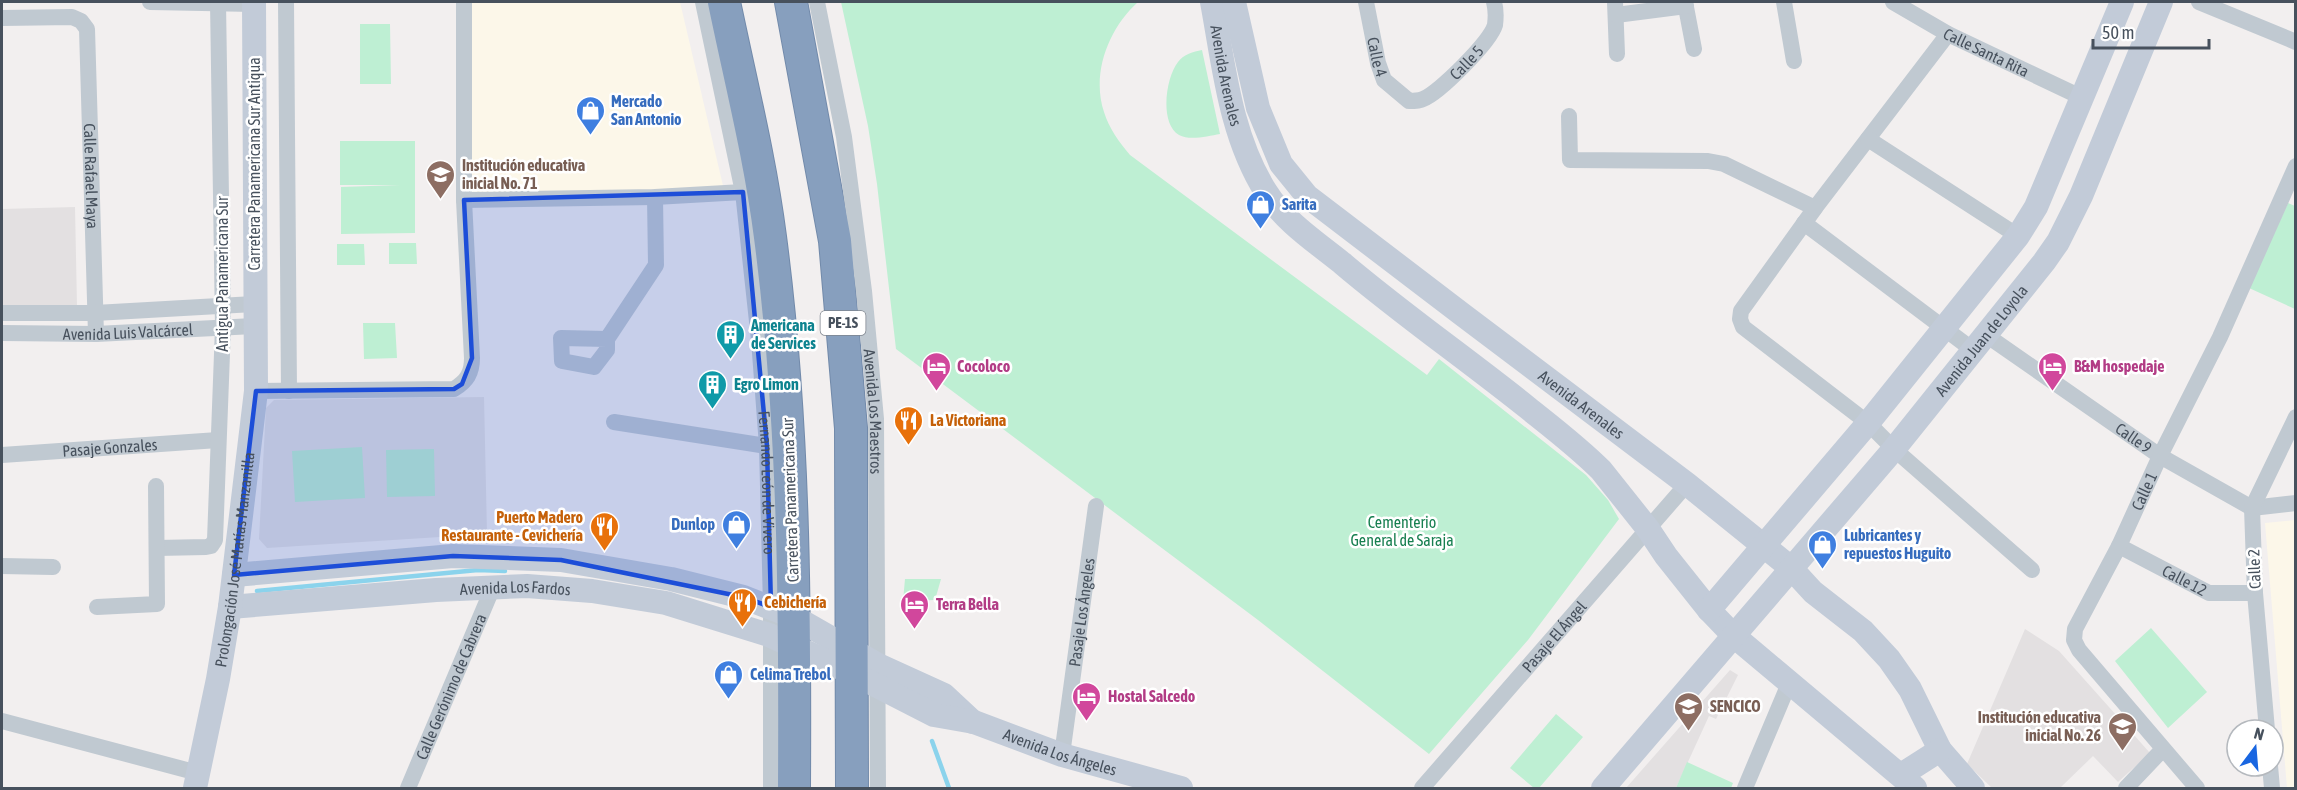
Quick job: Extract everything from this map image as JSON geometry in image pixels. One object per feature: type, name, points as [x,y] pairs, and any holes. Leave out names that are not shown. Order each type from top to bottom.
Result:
[{"type":"highway","name":"Carretera Panamericana Sur","points":[[724,2],[762,187],[778,308],[790,450],[782,626],[794,789]]},
{"type":"highway","name":"PE-1S","points":[[791,2],[835,241],[842,304],[865,669],[852,789]]},
{"type":"street","points":[[150,2],[254,3]]},
{"type":"street","points":[[286,2],[289,391]]},
{"type":"street","points":[[256,391],[454,389],[462,384],[472,368],[464,201],[464,2]]},
{"type":"street","name":"Fernando León de Vivero","points":[[703,2],[743,192],[759,340],[782,626],[771,789]]},
{"type":"street","name":"Avenida Los Maestros","points":[[817,2],[844,137],[864,291],[875,408],[865,669],[878,789]]},
{"type":"street","name":"Avenida Arenales","points":[[1212,2],[1225,78],[1240,136],[1253,170],[1278,209],[1360,279],[1473,364],[1582,452],[1601,470],[1709,610],[1734,636],[1908,782]]},
{"type":"street","name":"Avenida Arenales","points":[[1234,2],[1258,108],[1281,164],[1302,190],[1332,216],[1687,484],[1791,568],[1813,592],[1863,631],[1901,674],[1940,750],[1973,789]]},
{"type":"street","name":"Calle 4","points":[[1366,2],[1378,63],[1384,80],[1409,101]]},
{"type":"street","name":"Calle 5","points":[[1409,101],[1422,100],[1434,93],[1488,39],[1494,26],[1496,10],[1494,2]]},
{"type":"street","points":[[1784,2],[1794,61]]},
{"type":"street","name":"Calle Santa Rita","points":[[1893,2],[1948,34],[2083,98]]},
{"type":"street","points":[[1709,610],[1868,423],[2018,236],[2036,207],[2122,2]]},
{"type":"street","name":"Avenida Juan de Loyola","points":[[1603,789],[1894,449],[2044,262],[2070,219],[2161,2]]},
{"type":"street","points":[[2199,2],[2295,42]]},
{"type":"street","name":"Antigua Panamericana Sur","points":[[157,548],[211,546],[215,540],[223,327],[218,3]]},
{"type":"street","name":"Carretera Panamericana Sur Antiqua","points":[[254,3],[254,315]]},
{"type":"street","points":[[1617,54],[1616,8],[1686,4],[1694,49]]},
{"type":"street","name":"Calle Rafael Maya","points":[[2,18],[72,17],[81,21],[88,34],[96,334]]},
{"type":"street","points":[[1948,34],[1804,223],[1741,311],[1740,319],[1743,327],[1868,423],[1894,449],[2032,570]]},
{"type":"street","points":[[1569,116],[1570,160],[1708,161],[1724,164],[1815,208]]},
{"type":"street","points":[[1868,139],[2018,236]]},
{"type":"street","name":"Calle 1","points":[[2198,789],[2079,650],[2074,640],[2075,629],[2119,546],[2160,456],[2220,337],[2295,166]]},
{"type":"street","points":[[464,201],[655,197],[743,192]]},
{"type":"street","points":[[607,339],[656,265],[655,197]]},
{"type":"street","name":"Calle 9","points":[[1804,223],[1944,328],[1979,342],[2160,456],[2252,508]]},
{"type":"street","name":"Avenida Luis Valcárcel","points":[[2,314],[95,313],[223,305],[254,315]]},
{"type":"street","name":"Avenida Luis Valcárcel","points":[[2,333],[96,334],[223,327],[254,315]]},
{"type":"street","name":"Prolongación José Matías Manzanilla","points":[[196,781],[218,679],[234,575],[256,391],[254,315]]},
{"type":"street","name":"Calle 2","points":[[2266,718],[2255,593],[2252,508],[2295,417]]},
{"type":"street","points":[[614,422],[767,446]]},
{"type":"street","name":"Pasaje Gonzales","points":[[2,455],[218,440]]},
{"type":"street","name":"Pasaje El Ángel","points":[[1422,789],[1687,484]]},
{"type":"street","points":[[97,607],[157,604],[156,486]]},
{"type":"street","points":[[2252,508],[2295,503]]},
{"type":"street","name":"Pasaje Los Ángeles","points":[[1062,754],[1096,506]]},
{"type":"street","name":"Calle 12","points":[[2119,546],[2209,593],[2255,593]]},
{"type":"street","name":"Avenida Los Fardos","points":[[234,575],[453,556],[561,560],[671,579],[743,597],[782,626]]},
{"type":"street","points":[[2,566],[53,567]]},
{"type":"street","points":[[666,603],[671,579]]},
{"type":"street","name":"Avenida Los Fardos","points":[[230,607],[494,587],[558,588],[666,603],[782,626]]},
{"type":"street","name":"Calle Gerónimo de Cabrera","points":[[408,789],[494,587]]},
{"type":"street","name":"Avenida Los Ángeles","points":[[782,626],[865,669],[944,695],[974,722],[1062,754],[1181,789]]},
{"type":"street","points":[[1745,789],[1790,681]]},
{"type":"street","points":[[2,721],[196,781]]},
{"type":"street","points":[[2126,789],[2163,749]]},
{"type":"street","points":[[1908,782],[1940,750]]},
{"type":"highlighted area","points":[[743,192],[767,446],[771,607],[743,597],[561,560],[499,557],[453,556],[234,575],[256,391],[454,389],[462,384],[472,358],[464,200]]},
{"type":"shaded area","name":"Mercado San Antonio","points":[[472,2],[680,2],[724,190],[467,194]]},
{"type":"shaded area","points":[[75,207],[77,306],[2,308],[2,209]]},
{"type":"shaded area","points":[[484,397],[487,534],[267,548],[259,539],[266,408],[274,400]]},
{"type":"shaded area","points":[[2295,520],[2296,788],[2287,788],[2285,718],[2281,718],[2265,523]]},
{"type":"shaded area","points":[[2025,629],[2059,651],[2150,753],[2118,782],[2093,756],[2060,788],[1992,788],[1967,764]]},
{"type":"shaded area","name":"SENCICO","points":[[1730,670],[1738,675],[1716,719],[1709,716],[1676,788],[1626,788]]},
{"type":"green space","name":"Cementerio General de Saraja","points":[[841,2],[1138,2],[1111,38],[1101,67],[1100,82],[1106,118],[1130,155],[1427,375],[1439,359],[1586,475],[1608,500],[1619,519],[1528,640],[1429,754],[1258,620],[896,349],[868,126]]},
{"type":"green space","points":[[360,24],[390,24],[391,84],[360,84]]},
{"type":"green space","points":[[1202,50],[1220,134],[1188,138],[1179,135],[1173,129],[1169,121],[1166,100],[1170,78],[1180,59]]},
{"type":"green space","points":[[340,141],[415,141],[415,233],[341,234],[341,187],[400,185],[340,185]]},
{"type":"green space","points":[[2288,203],[2295,206],[2295,309],[2249,288]]},
{"type":"green space","points":[[389,243],[416,243],[417,264],[389,264]]},
{"type":"green space","points":[[337,244],[364,244],[365,265],[337,265]]},
{"type":"green space","points":[[363,323],[395,323],[397,358],[364,359]]},
{"type":"green space","points":[[362,447],[365,498],[295,502],[292,451]]},
{"type":"green space","points":[[434,449],[435,496],[387,497],[386,450]]},
{"type":"green space","points":[[905,579],[941,579],[935,600],[903,601]]},
{"type":"green space","points":[[2151,628],[2207,692],[2168,728],[2115,661]]},
{"type":"green space","points":[[1556,714],[1583,737],[1539,788],[1534,788],[1510,768]]},
{"type":"green space","points":[[1687,762],[1733,783],[1731,788],[1676,788]]},
{"type":"waterway","points":[[257,591],[478,570],[505,571]]},
{"type":"waterway","points":[[932,741],[949,788]]},
{"type":"place","name":"Mercado San Antonio","points":[[590,136]]},
{"type":"place","name":"Institución educativa inicial No. 71","points":[[441,200]]},
{"type":"place","name":"Sarita","points":[[1261,230]]},
{"type":"place","name":"Americana de Services","points":[[730,360]]},
{"type":"place","name":"Cocoloco","points":[[936,392]]},
{"type":"place","name":"B&M hospedaje","points":[[2053,392]]},
{"type":"place","name":"Egro Limon","points":[[713,410]]},
{"type":"place","name":"La Victoriana","points":[[909,446]]},
{"type":"place","name":"Dunlop","points":[[736,550]]},
{"type":"place","name":"Puerto Madero Restaurante - Cevichería","points":[[604,552]]},
{"type":"place","name":"Lubricantes y repuestos Huguito","points":[[1823,570]]},
{"type":"place","name":"Cebichería","points":[[743,628]]},
{"type":"place","name":"Terra Bella","points":[[915,630]]},
{"type":"place","name":"Celima Trebol","points":[[729,700]]},
{"type":"place","name":"Hostal Salcedo","points":[[1087,722]]},
{"type":"place","name":"SENCICO","points":[[1689,732]]},
{"type":"place","name":"Institución educativa inicial No. 26","points":[[2122,752]]}]
